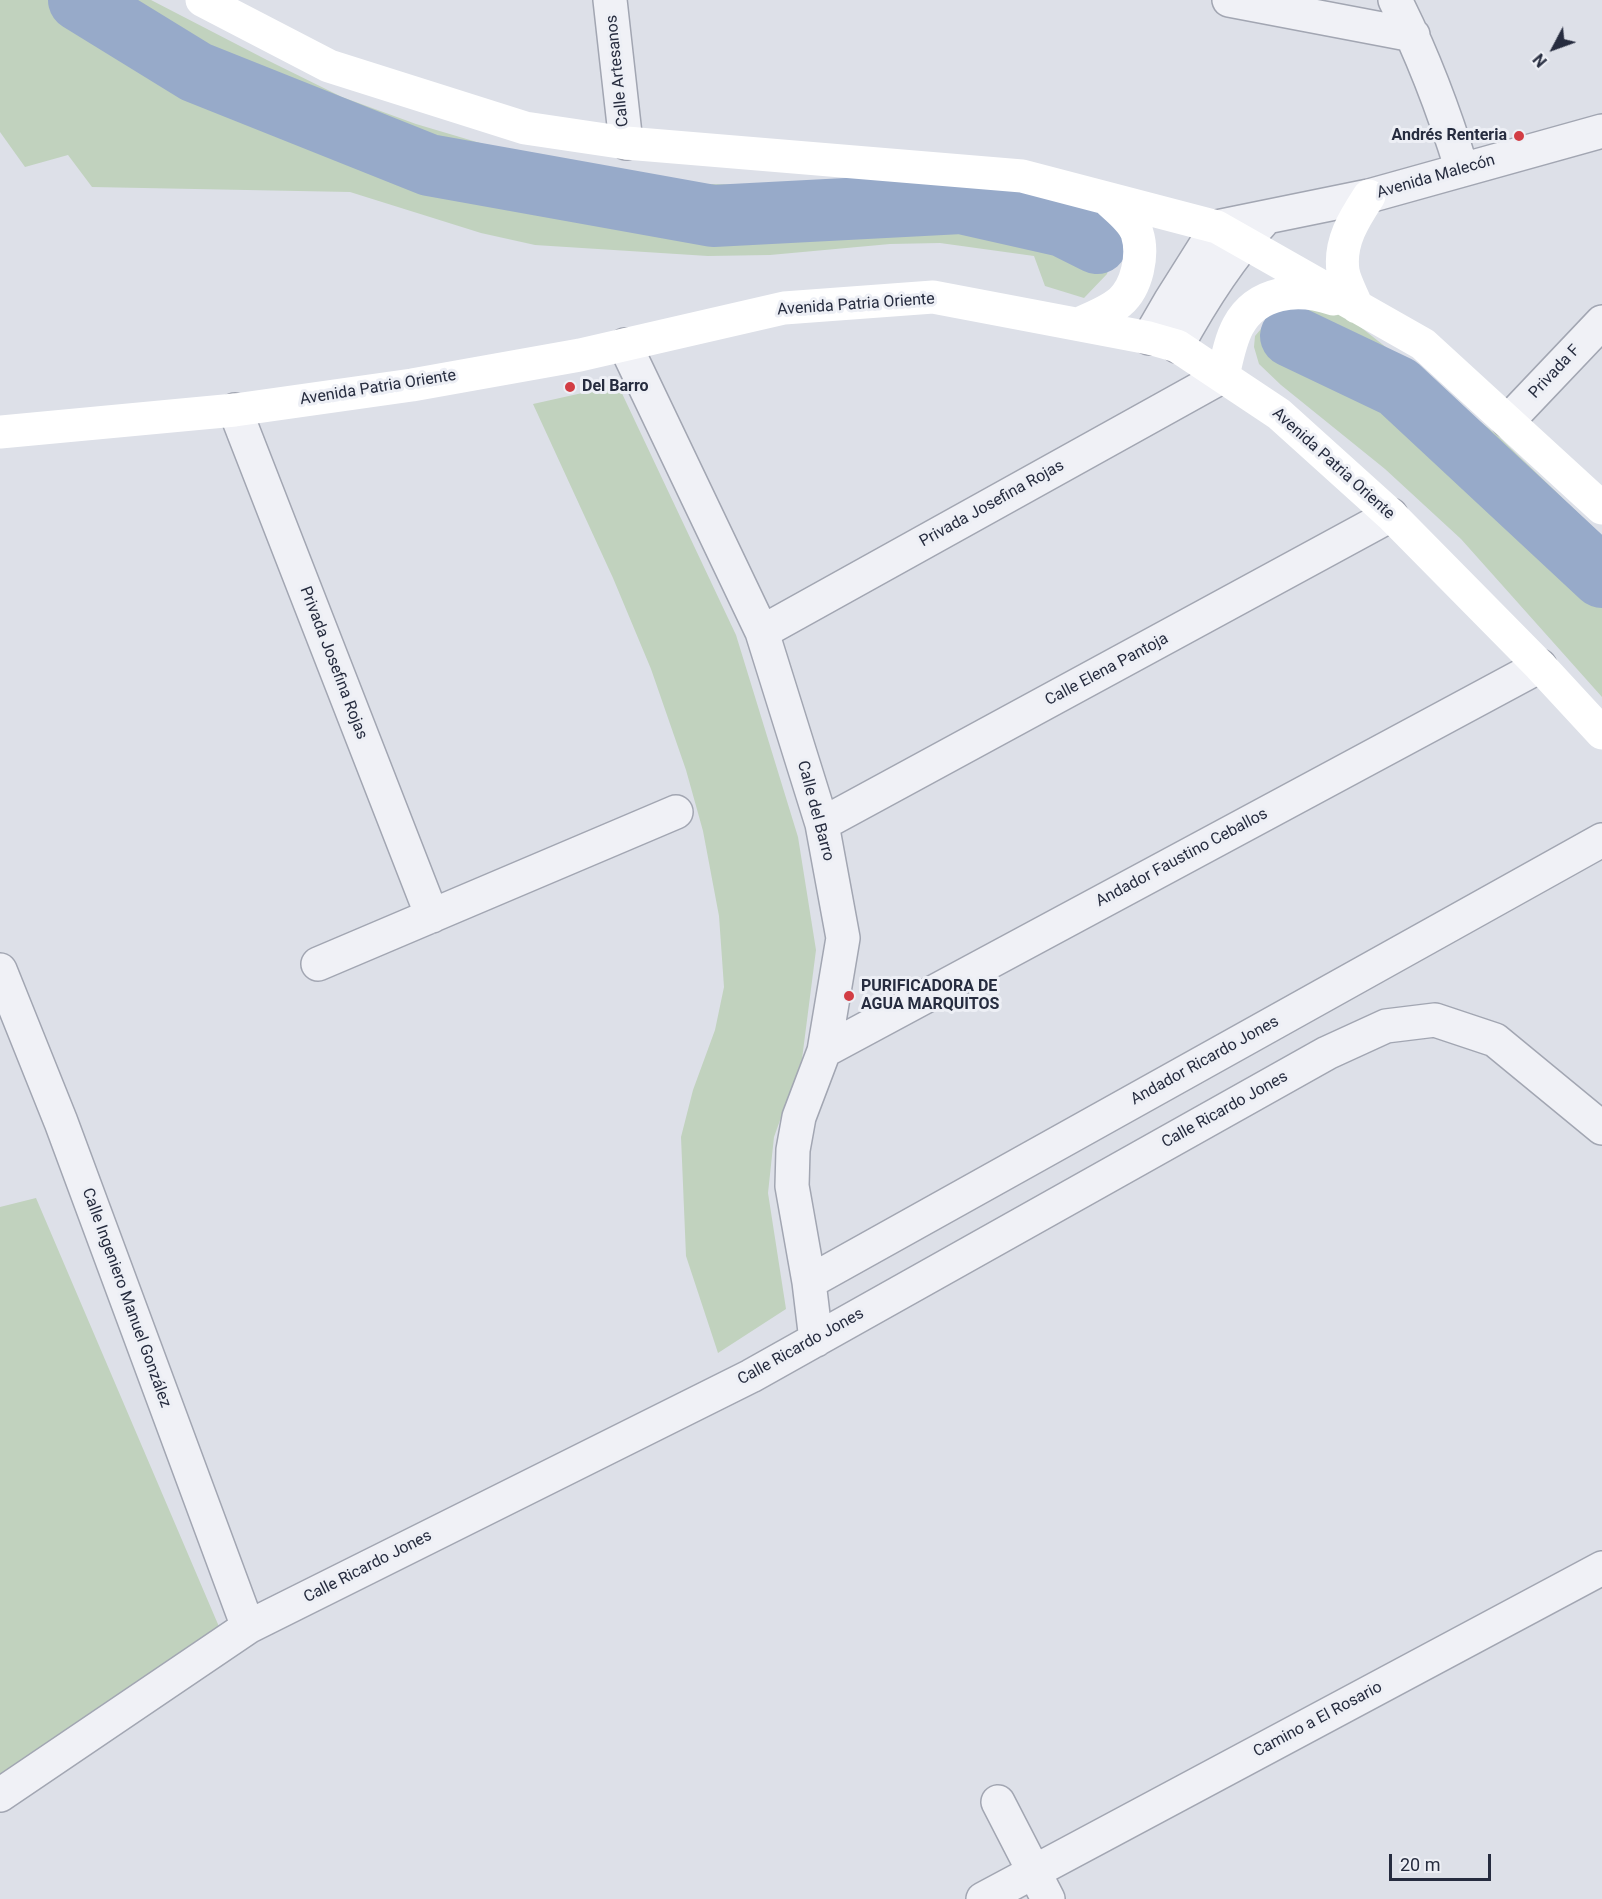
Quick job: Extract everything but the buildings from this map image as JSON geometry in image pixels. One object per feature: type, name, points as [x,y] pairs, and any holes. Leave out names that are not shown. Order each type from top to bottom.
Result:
[{"type":"street","points":[[202,0],[329,66],[525,128],[626,143],[1022,176],[1231,234],[1423,344],[1602,508]]},
{"type":"street","name":"Calle Artesanos","points":[[610,0],[626,143]]},
{"type":"street","points":[[1229,0],[1413,35]]},
{"type":"street","points":[[1395,0],[1413,35],[1444,111],[1462,170]]},
{"type":"street","name":"Avenida Malecón","points":[[1163,342],[1171,300],[1231,234],[1268,215],[1369,196],[1602,130]]},
{"type":"street","points":[[1358,307],[1343,272],[1344,244],[1353,221],[1369,196]]},
{"type":"street","points":[[1078,324],[1100,315],[1119,303],[1129,291],[1136,277],[1139,255],[1137,232],[1106,198]]},
{"type":"street","points":[[1222,375],[1239,325],[1251,310],[1266,298],[1300,292],[1328,297],[1358,307]]},
{"type":"street","name":"Avenida Patria Oriente","points":[[0,432],[235,410],[412,385],[580,355],[784,308],[933,297],[1078,324],[1163,342],[1222,375],[1280,414],[1391,515],[1602,733]]},
{"type":"street","name":"Privada F","points":[[1508,422],[1602,322]]},
{"type":"street","name":"Calle del Barro","points":[[625,345],[762,632],[822,824],[843,938],[824,1050],[799,1117],[793,1150],[792,1186],[809,1282],[816,1340]]},
{"type":"street","name":"Privada Josefina Rojas","points":[[762,632],[1222,375]]},
{"type":"street","name":"Privada Josefina Rojas","points":[[235,410],[432,916]]},
{"type":"street","name":"Calle Elena Pantoja","points":[[822,824],[1391,515]]},
{"type":"street","name":"Andador Faustino Ceballos","points":[[824,1050],[1539,666]]},
{"type":"street","points":[[318,964],[676,812]]},
{"type":"street","name":"Andador Ricardo Jones","points":[[809,1282],[1602,840]]},
{"type":"street","name":"Calle Ingeniero Manuel González","points":[[0,970],[61,1122],[248,1627]]},
{"type":"street","name":"Calle Ricardo Jones","points":[[0,1795],[248,1627],[751,1376],[1327,1053],[1386,1026],[1435,1020],[1495,1040],[1602,1128]]},
{"type":"street","name":"Camino a El Rosario","points":[[983,1899],[1041,1886],[1602,1568]]},
{"type":"street","points":[[998,1802],[1041,1886]]},
{"type":"green space","points":[[0,0],[151,0],[342,97],[416,124],[507,151],[592,170],[707,184],[828,186],[945,193],[1059,217],[1105,234],[1115,245],[1107,274],[1084,298],[1045,286],[1034,256],[940,243],[890,244],[770,255],[708,256],[535,245],[481,233],[350,192],[92,187],[68,155],[25,167],[0,132]]},
{"type":"green space","points":[[1300,308],[1344,314],[1497,435],[1602,536],[1602,697],[1461,539],[1385,469],[1281,385],[1259,364],[1254,347],[1255,336],[1272,316]]},
{"type":"green space","points":[[618,385],[736,635],[798,837],[816,950],[802,1059],[774,1137],[768,1193],[786,1309],[718,1353],[686,1256],[681,1137],[693,1090],[715,1030],[724,987],[719,916],[703,831],[686,770],[651,669],[613,578],[533,404]]},
{"type":"green space","points":[[36,1198],[220,1629],[0,1775],[0,1207]]},
{"type":"waterway","points":[[79,0],[196,72],[429,165],[713,216],[961,203],[1063,226],[1097,243]]},
{"type":"waterway","points":[[1291,336],[1398,387],[1602,577]]},
{"type":"place","name":"Andrés Renteria","points":[[1519,136]]},
{"type":"place","name":"Del Barro","points":[[570,387]]},
{"type":"place","name":"PURIFICADORA DE AGUA MARQUITOS","points":[[849,996]]}]
